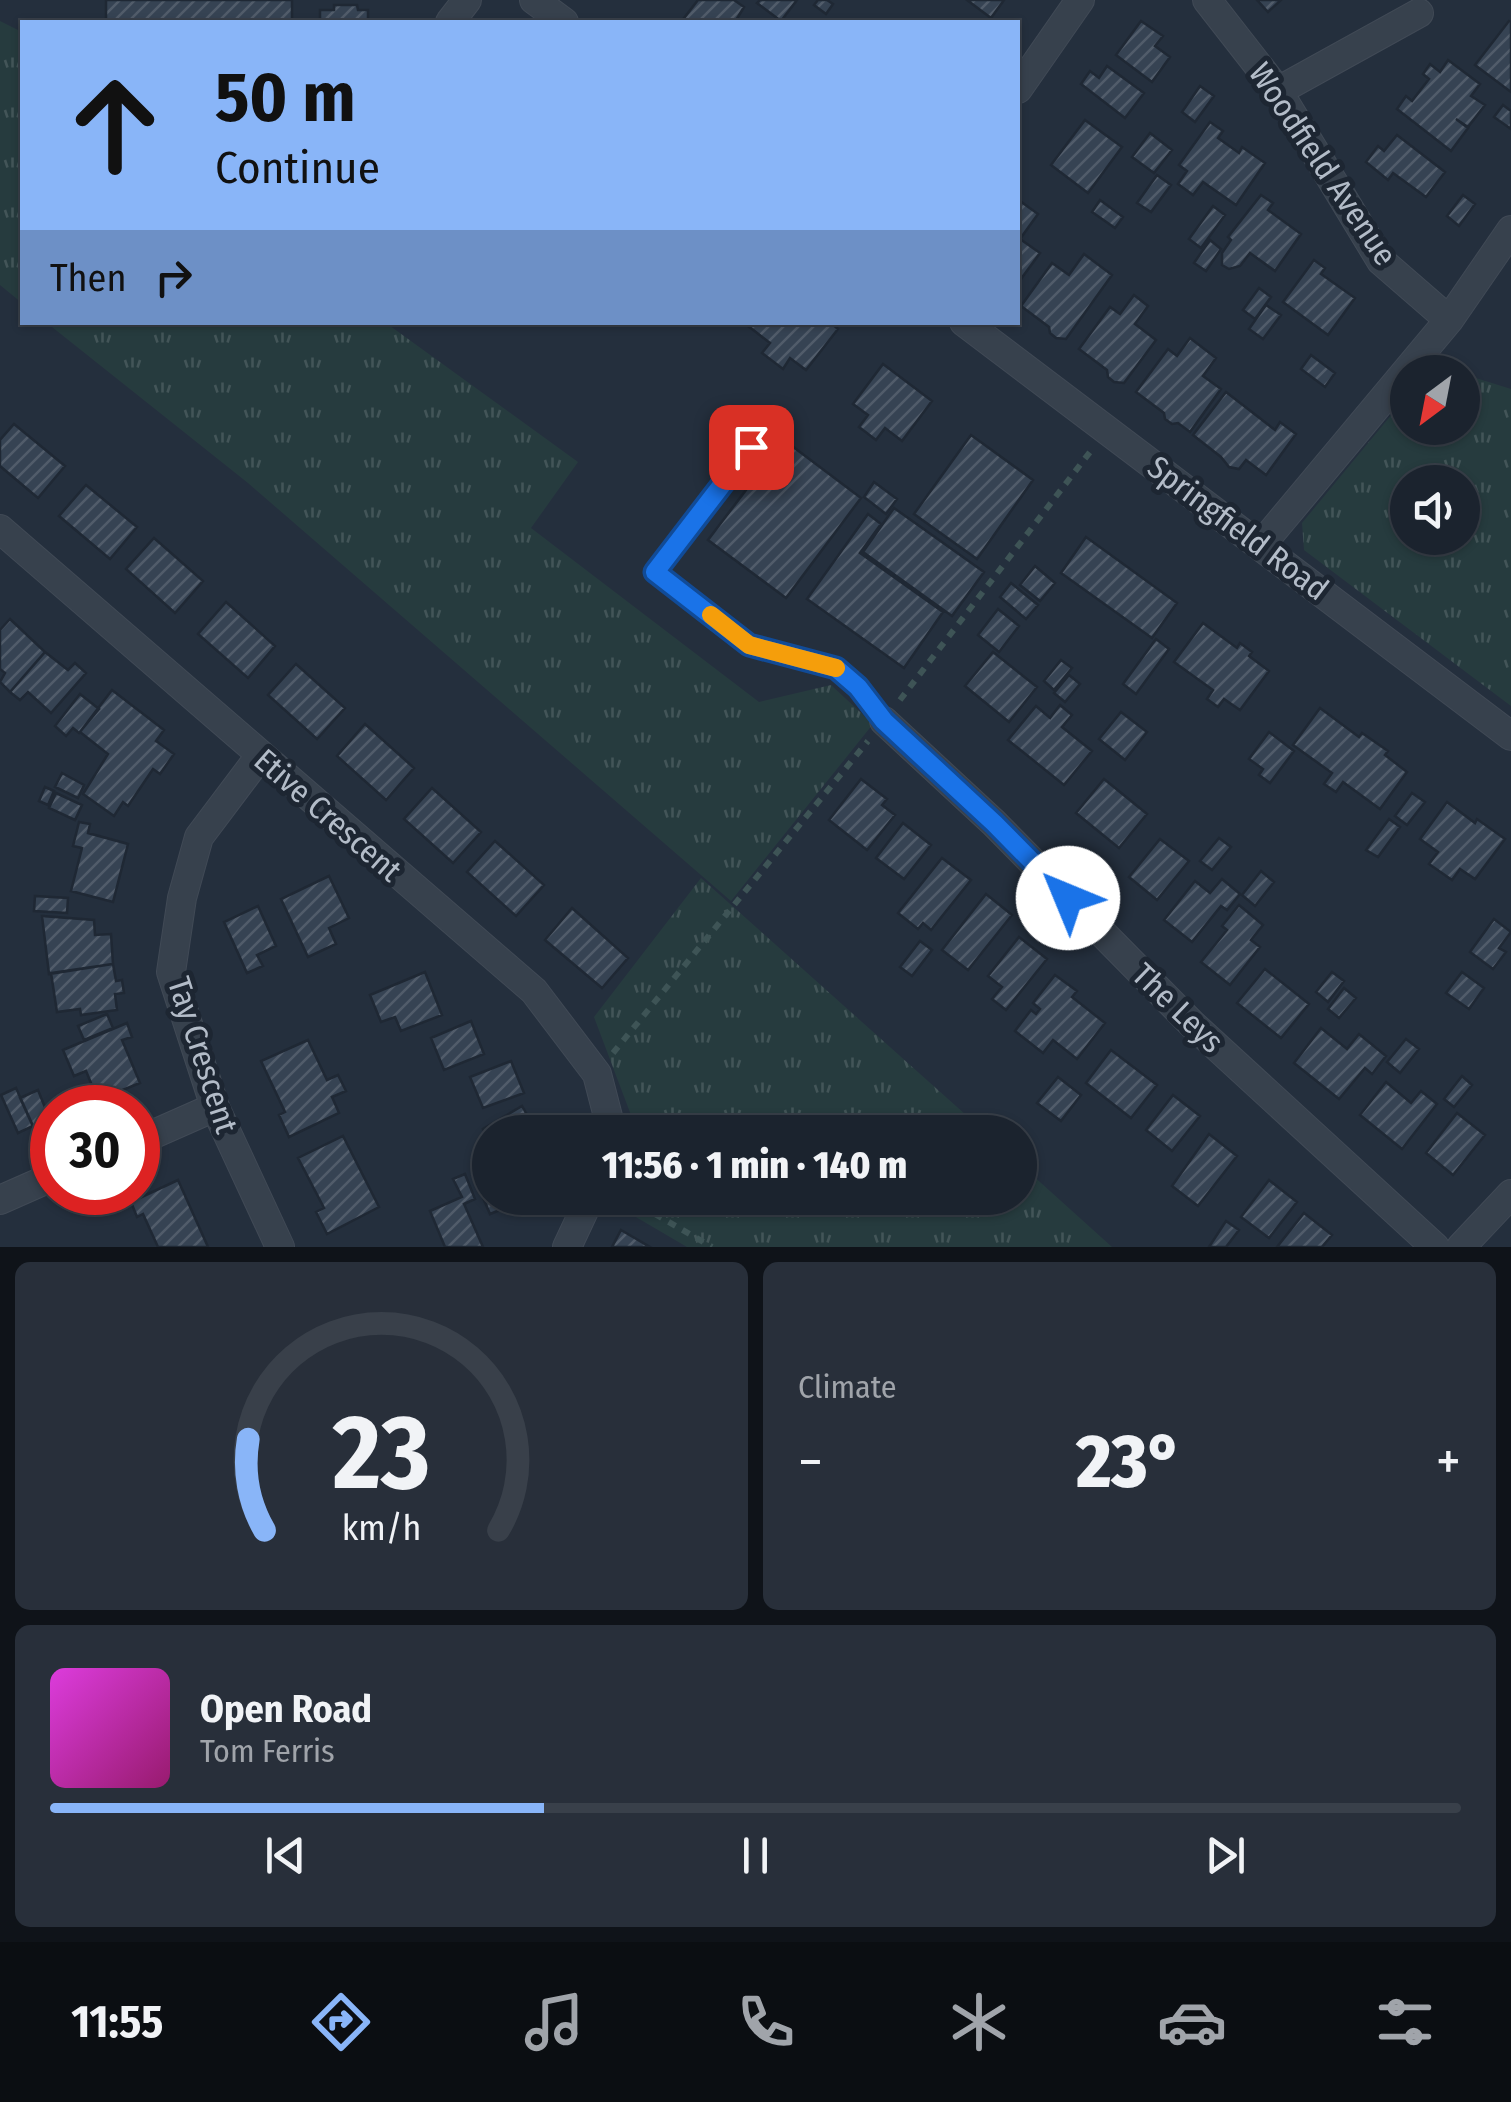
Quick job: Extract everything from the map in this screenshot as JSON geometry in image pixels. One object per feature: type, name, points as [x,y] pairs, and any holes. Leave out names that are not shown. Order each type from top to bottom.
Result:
[{"type":"street","points":[[452,20],[467,0]]},
{"type":"street","points":[[534,0],[561,20]]},
{"type":"street","points":[[1020,86],[1080,0]]},
{"type":"street","name":"Woodfield Avenue","points":[[1207,0],[1278,91],[1382,261],[1449,320]]},
{"type":"street","points":[[1278,91],[1419,13]]},
{"type":"street","points":[[1261,545],[1449,320],[1511,230]]},
{"type":"street","name":"Springfield Road","points":[[968,325],[1511,736]]},
{"type":"street","name":"Etive Crescent","points":[[0,529],[534,991],[597,1074],[608,1115]]},
{"type":"street","name":"The Leys","points":[[884,721],[994,823],[1192,1024],[1436,1247]]},
{"type":"street","name":"Tay Crescent","points":[[260,756],[199,837],[182,898],[171,972],[215,1107],[280,1247]]},
{"type":"street","points":[[160,1131],[215,1107]]},
{"type":"street","points":[[0,1200],[30,1187]]},
{"type":"street","points":[[1461,1247],[1511,1194]]},
{"type":"street","points":[[567,1247],[582,1215]]},
{"type":"lane","points":[[751,447],[655,572],[749,645],[836,668],[858,687],[884,721]]},
{"type":"path","points":[[597,1074],[884,721],[1107,430]]},
{"type":"path","points":[[656,1215],[712,1247]]},
{"type":"green space","points":[[0,21],[20,31],[20,301],[0,285]]},
{"type":"green space","points":[[50,325],[389,325],[578,462],[531,528],[759,702],[831,685],[873,724],[731,901],[248,483]]},
{"type":"green space","points":[[1480,379],[1511,389],[1511,706],[1304,550],[1302,523],[1390,417],[1390,445],[1480,445]]},
{"type":"green space","points":[[701,878],[966,1115],[631,1115],[594,1017]]},
{"type":"green space","points":[[1037,1179],[1112,1247],[687,1247],[632,1215],[1037,1215]]},
{"type":"building","points":[[106,0],[292,0],[292,20],[106,20]]},
{"type":"building","points":[[698,0],[734,0],[744,7],[736,20],[683,20]]},
{"type":"building","points":[[760,0],[797,0],[782,20],[757,3]]},
{"type":"building","points":[[818,0],[833,4],[826,14],[814,5]]},
{"type":"building","points":[[967,0],[1004,0],[991,18]]},
{"type":"building","points":[[1257,0],[1281,0],[1268,12]]},
{"type":"building","points":[[334,5],[357,5],[358,10],[368,10],[368,20],[320,20],[320,10],[334,10]]},
{"type":"building","points":[[1141,21],[1163,36],[1155,46],[1170,57],[1152,82],[1116,55]]},
{"type":"building","points":[[1511,22],[1511,92],[1475,65]]},
{"type":"building","points":[[1448,60],[1480,84],[1471,96],[1485,105],[1468,127],[1456,119],[1468,128],[1451,151],[1397,109],[1406,96],[1412,101],[1429,79],[1423,74],[1430,64],[1440,72]]},
{"type":"building","points":[[1107,66],[1144,93],[1125,118],[1081,84],[1090,71],[1099,78]]},
{"type":"building","points":[[1200,86],[1214,96],[1195,122],[1182,112]]},
{"type":"building","points":[[1503,105],[1511,111],[1511,129],[1494,117]]},
{"type":"building","points":[[1085,120],[1122,147],[1088,193],[1051,165]]},
{"type":"building","points":[[1210,122],[1223,131],[1218,138],[1239,153],[1242,147],[1265,163],[1236,205],[1203,182],[1193,195],[1178,184],[1187,171],[1179,165]]},
{"type":"building","points":[[1150,133],[1172,150],[1154,173],[1132,157]]},
{"type":"building","points":[[1397,135],[1445,172],[1426,197],[1393,173],[1388,180],[1366,162],[1378,146],[1384,151]]},
{"type":"building","points":[[1157,175],[1171,185],[1151,212],[1137,203]]},
{"type":"building","points":[[1261,195],[1273,203],[1268,210],[1301,234],[1275,271],[1250,253],[1240,266],[1229,269],[1222,265],[1222,253],[1231,240],[1228,237]]},
{"type":"building","points":[[1463,195],[1475,204],[1459,226],[1447,216]]},
{"type":"building","points":[[1100,200],[1123,217],[1115,228],[1092,212]]},
{"type":"building","points":[[1020,201],[1038,214],[1020,239]]},
{"type":"building","points":[[1213,206],[1225,215],[1201,248],[1189,239]]},
{"type":"building","points":[[1020,239],[1040,253],[1020,280]]},
{"type":"building","points":[[1210,240],[1221,249],[1206,271],[1194,263]]},
{"type":"building","points":[[1084,254],[1112,275],[1066,339],[1056,338],[1049,327],[1021,306],[1052,263],[1069,275]]},
{"type":"building","points":[[1314,260],[1325,268],[1321,274],[1355,298],[1328,335],[1283,302]]},
{"type":"building","points":[[1259,288],[1271,297],[1255,319],[1243,310]]},
{"type":"building","points":[[1134,295],[1148,306],[1135,324],[1156,340],[1124,383],[1114,382],[1107,370],[1079,349],[1110,307],[1120,314]]},
{"type":"building","points":[[1266,305],[1281,315],[1263,339],[1249,329]]},
{"type":"building","points":[[747,325],[833,325],[838,329],[806,370],[790,358],[783,369],[762,353],[770,343]]},
{"type":"building","points":[[1190,338],[1216,358],[1203,376],[1221,389],[1190,432],[1165,419],[1164,413],[1136,392],[1168,349],[1177,356]]},
{"type":"building","points":[[1311,355],[1335,373],[1325,387],[1301,369]]},
{"type":"building","points":[[883,364],[932,401],[902,441],[885,428],[876,440],[859,427],[868,415],[853,404]]},
{"type":"building","points":[[1226,392],[1275,430],[1280,422],[1296,434],[1266,475],[1246,460],[1239,469],[1229,467],[1193,435]]},
{"type":"building","points":[[14,424],[65,466],[38,498],[0,466],[0,440]]},
{"type":"building","points":[[971,435],[1033,480],[977,559],[914,514]]},
{"type":"building","points":[[784,440],[861,498],[786,598],[708,540]]},
{"type":"building","points":[[874,482],[897,499],[886,514],[864,497]]},
{"type":"building","points":[[86,485],[137,527],[110,559],[59,516]]},
{"type":"building","points":[[894,508],[984,572],[952,616],[863,552]]},
{"type":"building","points":[[868,514],[881,524],[860,553],[943,612],[904,668],[807,599]]},
{"type":"building","points":[[1086,537],[1177,603],[1152,638],[1061,573]]},
{"type":"building","points":[[154,538],[203,581],[175,613],[126,569]]},
{"type":"building","points":[[1035,566],[1055,583],[1040,601],[1020,585]]},
{"type":"building","points":[[1011,583],[1038,605],[1026,619],[1000,597]]},
{"type":"building","points":[[226,602],[275,646],[248,678],[198,634]]},
{"type":"building","points":[[998,609],[1019,626],[999,652],[978,635]]},
{"type":"building","points":[[10,619],[45,652],[10,692],[0,682],[5,673],[0,669],[0,630]]},
{"type":"building","points":[[1203,623],[1237,648],[1240,643],[1252,652],[1249,656],[1269,671],[1240,710],[1224,699],[1218,707],[1207,699],[1213,690],[1174,662]]},
{"type":"building","points":[[1156,639],[1169,649],[1136,694],[1123,684]]},
{"type":"building","points":[[45,652],[68,670],[75,663],[86,673],[51,713],[28,692],[20,700],[10,692]]},
{"type":"building","points":[[993,652],[1037,687],[1009,722],[965,686]]},
{"type":"building","points":[[1061,660],[1072,668],[1054,690],[1044,681]]},
{"type":"building","points":[[296,664],[345,708],[317,739],[268,695]]},
{"type":"building","points":[[1069,675],[1080,684],[1065,702],[1054,693]]},
{"type":"building","points":[[112,690],[164,730],[156,741],[174,754],[160,774],[153,769],[128,806],[123,802],[114,816],[83,794],[108,754],[80,732]]},
{"type":"building","points":[[80,694],[99,709],[79,733],[73,728],[66,736],[55,726]]},
{"type":"building","points":[[1060,705],[1072,715],[1062,727],[1092,751],[1064,785],[1008,740],[1036,706],[1050,718]]},
{"type":"building","points":[[1320,708],[1359,737],[1362,733],[1388,751],[1385,755],[1407,772],[1380,809],[1343,782],[1336,792],[1324,784],[1332,773],[1293,745]]},
{"type":"building","points":[[1121,712],[1147,732],[1125,760],[1099,739]]},
{"type":"building","points":[[365,724],[414,768],[386,800],[337,756]]},
{"type":"building","points":[[1269,732],[1294,751],[1270,783],[1259,775],[1263,769],[1249,759]]},
{"type":"building","points":[[62,773],[84,785],[78,798],[55,787]]},
{"type":"building","points":[[861,779],[887,799],[882,805],[895,815],[867,850],[829,820]]},
{"type":"building","points":[[1104,779],[1147,814],[1119,848],[1076,813]]},
{"type":"building","points":[[45,787],[54,791],[48,805],[39,801]]},
{"type":"building","points":[[432,788],[481,832],[453,863],[404,819]]},
{"type":"building","points":[[56,793],[82,805],[75,820],[49,808]]},
{"type":"building","points":[[1412,793],[1425,802],[1407,825],[1395,816]]},
{"type":"building","points":[[1447,802],[1505,839],[1475,879],[1460,869],[1452,880],[1429,864],[1438,852],[1420,839]]},
{"type":"building","points":[[1389,819],[1400,827],[1378,857],[1366,850]]},
{"type":"building","points":[[79,822],[90,824],[88,833],[128,844],[113,902],[71,891],[82,848],[73,846]]},
{"type":"building","points":[[903,823],[931,845],[904,879],[876,858]]},
{"type":"building","points":[[1219,838],[1231,847],[1212,870],[1200,861]]},
{"type":"building","points":[[1160,839],[1189,861],[1157,900],[1129,877]]},
{"type":"building","points":[[495,841],[544,885],[516,916],[467,872]]},
{"type":"building","points":[[942,858],[971,880],[931,930],[923,923],[918,929],[898,913]]},
{"type":"building","points":[[1261,871],[1274,882],[1255,906],[1242,895]]},
{"type":"building","points":[[329,876],[349,918],[329,928],[336,944],[308,957],[281,899]]},
{"type":"building","points":[[1222,879],[1240,894],[1227,910],[1221,906],[1192,942],[1164,920],[1195,881],[1210,893]]},
{"type":"building","points":[[986,894],[1012,915],[968,970],[942,950]]},
{"type":"building","points":[[35,896],[68,898],[67,913],[34,911]]},
{"type":"building","points":[[1239,905],[1263,925],[1251,940],[1260,947],[1230,985],[1201,962],[1227,930],[1222,926]]},
{"type":"building","points":[[258,906],[276,946],[257,955],[263,966],[247,973],[224,922]]},
{"type":"building","points":[[572,908],[628,958],[602,988],[545,940]]},
{"type":"building","points":[[42,916],[94,920],[95,935],[111,934],[113,964],[49,974]]},
{"type":"building","points":[[1494,919],[1511,932],[1499,948],[1506,952],[1493,969],[1470,952]]},
{"type":"building","points":[[1019,937],[1047,959],[1006,1010],[992,999],[1002,987],[988,976]]},
{"type":"building","points":[[920,941],[932,950],[912,976],[900,967]]},
{"type":"building","points":[[113,964],[116,981],[122,980],[124,993],[115,994],[117,1010],[81,1015],[80,1009],[57,1012],[51,973]]},
{"type":"building","points":[[1265,969],[1309,1004],[1281,1038],[1237,1003]]},
{"type":"building","points":[[425,972],[442,1015],[401,1031],[395,1017],[381,1022],[370,995]]},
{"type":"building","points":[[1332,972],[1344,981],[1328,1002],[1316,992]]},
{"type":"building","points":[[1462,972],[1484,988],[1469,1009],[1446,993]]},
{"type":"building","points":[[1055,975],[1077,991],[1072,997],[1105,1023],[1077,1059],[1053,1040],[1043,1053],[1015,1031],[1031,1010],[1036,1014],[1040,1009],[1033,1003]]},
{"type":"building","points":[[1344,988],[1356,998],[1339,1018],[1328,1009]]},
{"type":"building","points":[[107,1014],[113,1028],[84,1040],[78,1026]]},
{"type":"building","points":[[471,1021],[484,1054],[444,1070],[431,1038]]},
{"type":"building","points":[[127,1023],[132,1037],[122,1040],[140,1083],[92,1085],[86,1071],[74,1076],[63,1050]]},
{"type":"building","points":[[1321,1028],[1347,1049],[1359,1034],[1386,1056],[1372,1074],[1365,1068],[1339,1099],[1294,1063]]},
{"type":"building","points":[[1406,1039],[1419,1049],[1400,1073],[1387,1062]]},
{"type":"building","points":[[308,1040],[327,1080],[338,1075],[346,1091],[332,1097],[339,1113],[289,1137],[279,1115],[285,1112],[261,1061]]},
{"type":"building","points":[[1111,1050],[1157,1085],[1131,1118],[1086,1083]]},
{"type":"building","points":[[511,1061],[524,1093],[483,1108],[470,1077]]},
{"type":"building","points":[[1462,1076],[1472,1085],[1454,1107],[1444,1099]]},
{"type":"building","points":[[1058,1077],[1081,1095],[1061,1121],[1037,1103]]},
{"type":"building","points":[[1386,1082],[1411,1103],[1421,1091],[1437,1104],[1402,1149],[1360,1115]]},
{"type":"building","points":[[16,1088],[30,1127],[18,1133],[1,1095]]},
{"type":"building","points":[[30,1094],[30,1120],[20,1098]]},
{"type":"building","points":[[1173,1095],[1200,1116],[1172,1151],[1146,1130]]},
{"type":"building","points":[[522,1106],[527,1115],[507,1115]]},
{"type":"building","points":[[1457,1113],[1485,1135],[1453,1175],[1426,1153]]},
{"type":"building","points":[[1209,1134],[1237,1156],[1198,1206],[1172,1186]]},
{"type":"building","points":[[343,1136],[379,1207],[327,1234],[316,1212],[324,1208],[298,1158]]},
{"type":"building","points":[[465,1174],[472,1200],[464,1204],[483,1247],[445,1247],[430,1211],[462,1197],[453,1179]]},
{"type":"building","points":[[178,1180],[208,1247],[158,1247],[143,1215],[160,1215],[160,1188]]},
{"type":"building","points":[[1269,1180],[1297,1202],[1269,1238],[1241,1217]]},
{"type":"building","points":[[1304,1213],[1332,1235],[1322,1247],[1277,1247]]},
{"type":"building","points":[[1226,1221],[1239,1230],[1226,1247],[1209,1247]]},
{"type":"building","points":[[621,1230],[650,1247],[612,1247]]},
{"type":"slow traffic","points":[[711,615],[749,645],[836,668]]},
{"type":"route","points":[[751,447],[655,572],[749,645],[836,668],[858,687],[884,721],[1068,898]]}]
